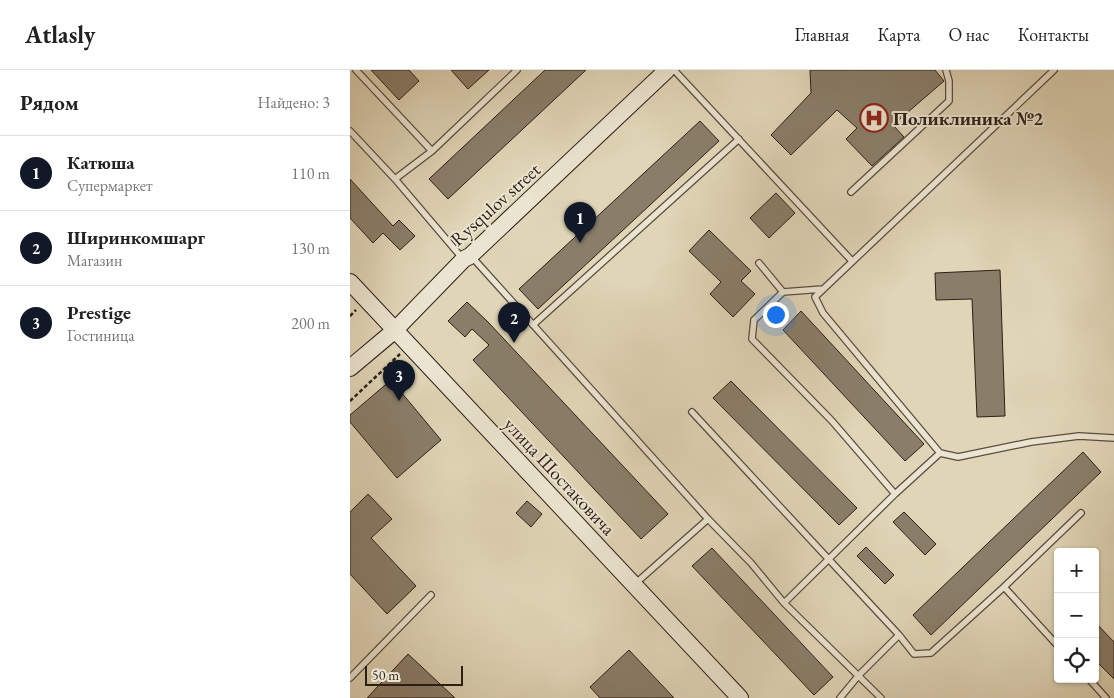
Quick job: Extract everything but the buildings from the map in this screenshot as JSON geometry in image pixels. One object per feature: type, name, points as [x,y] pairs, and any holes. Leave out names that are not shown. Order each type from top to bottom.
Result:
[{"type":"street","name":"Rysqulov street","points":[[350,368],[394,330],[467,258],[668,70]]},
{"type":"street","name":"улица Шостаковича","points":[[350,282],[740,698]]},
{"type":"lane","points":[[356,70],[432,151]]},
{"type":"lane","points":[[395,180],[432,151],[517,70]]},
{"type":"lane","points":[[674,70],[852,261]]},
{"type":"lane","points":[[851,192],[949,101],[949,80],[946,70]]},
{"type":"lane","points":[[1054,70],[815,297],[823,313],[940,453],[958,457],[1031,442],[1079,436],[1114,438]]},
{"type":"lane","points":[[350,131],[467,258],[533,326],[708,519],[752,563],[784,603],[881,698]]},
{"type":"lane","points":[[533,326],[739,140]]},
{"type":"lane","points":[[759,263],[784,292]]},
{"type":"lane","points":[[823,289],[784,292],[754,320],[752,339],[832,421],[895,494]]},
{"type":"lane","points":[[692,412],[899,635],[914,654],[932,653],[1081,513]]},
{"type":"lane","points":[[784,603],[895,494],[940,453]]},
{"type":"lane","points":[[634,584],[708,519]]},
{"type":"lane","points":[[1004,587],[1054,642]]},
{"type":"lane","points":[[350,678],[431,595]]},
{"type":"lane","points":[[840,698],[859,675],[899,635]]},
{"type":"lane","points":[[1092,683],[1106,698]]},
{"type":"path","points":[[350,401],[410,345]]},
{"type":"place","name":"Поликлиника №2","points":[[874,118]]},
{"type":"place","name":"Катюша","points":[[580,243]]},
{"type":"place","name":"Ширинкомшарг","points":[[514,343]]},
{"type":"place","name":"Prestige","points":[[399,401]]}]
